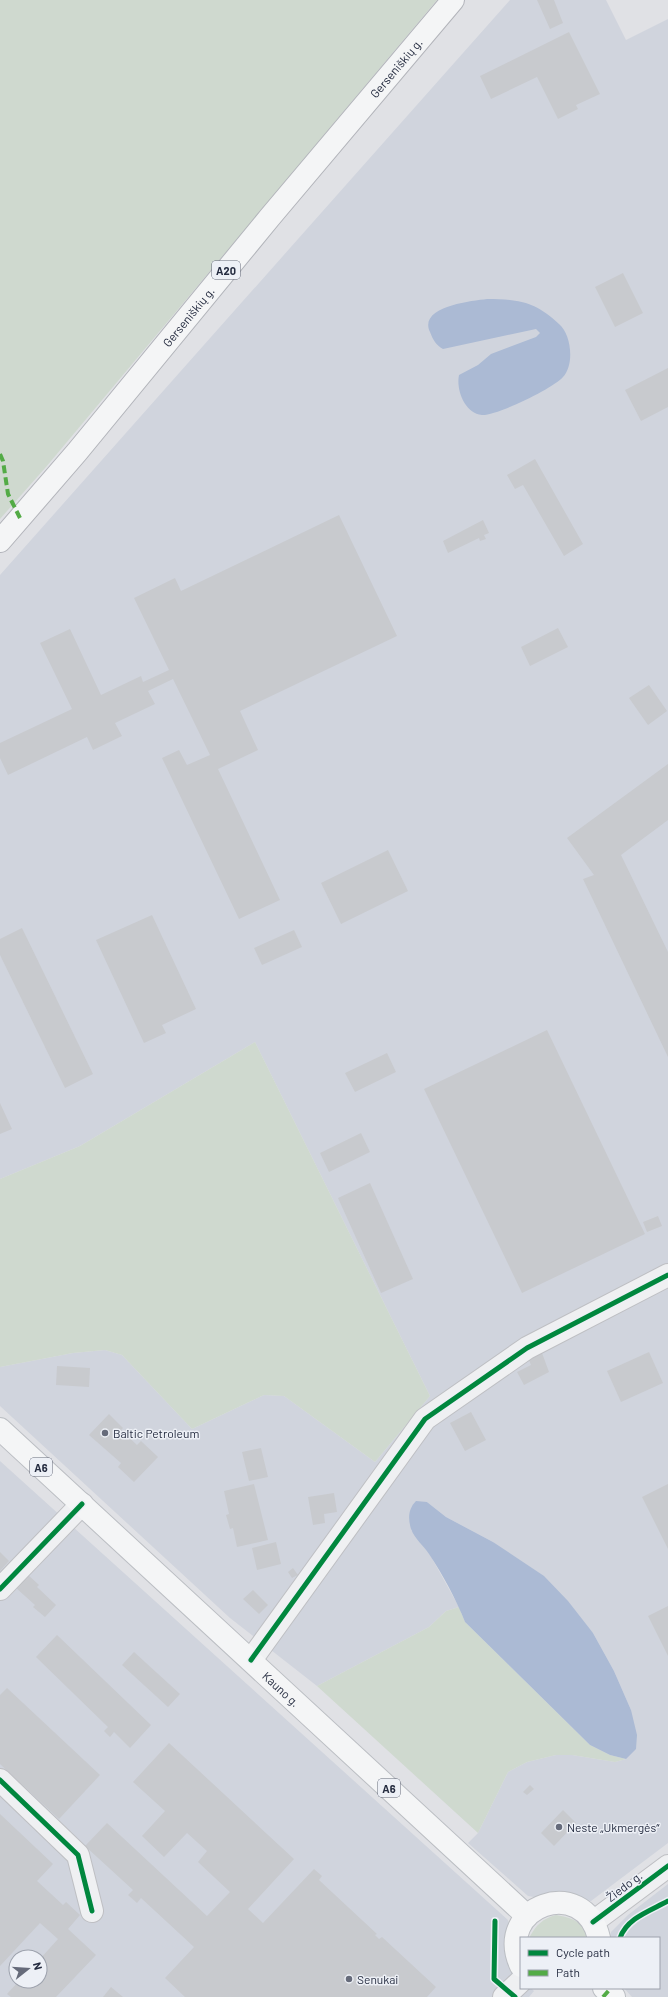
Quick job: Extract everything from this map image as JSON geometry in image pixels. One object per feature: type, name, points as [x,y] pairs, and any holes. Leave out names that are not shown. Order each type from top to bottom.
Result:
[{"type":"main road","name":"Gerseniškių g.","points":[[0,541],[77,452],[270,217],[453,0]]},
{"type":"main road","name":"Kauno g.","points":[[0,1429],[526,1916]]},
{"type":"main road","points":[[520,1963],[515,1941],[521,1923],[526,1916],[542,1905],[561,1903],[580,1909],[596,1930]]},
{"type":"main road","points":[[605,1989],[614,1997]]},
{"type":"street","points":[[251,1660],[425,1419],[527,1348],[668,1275]]},
{"type":"street","points":[[0,1589],[82,1504]]},
{"type":"street","points":[[0,1780],[78,1855],[92,1911]]},
{"type":"street","name":"Žiedo g.","points":[[596,1930],[668,1866]]},
{"type":"street","points":[[504,1997],[520,1982]]},
{"type":"shaded area","points":[[0,0],[437,0],[46,467],[0,519]]},
{"type":"shaded area","points":[[510,0],[606,0],[626,40],[668,19],[668,1843],[591,1901],[560,1897],[540,1898],[528,1896],[468,1843],[478,1833],[508,1772],[527,1762],[556,1755],[572,1755],[615,1762],[626,1759],[631,1710],[614,1671],[593,1633],[493,1542],[446,1517],[427,1502],[411,1530],[429,1553],[459,1607],[446,1611],[429,1627],[317,1686],[230,1618],[0,1406],[0,1367],[73,1353],[105,1350],[122,1355],[192,1429],[264,1395],[284,1396],[375,1462],[430,1396],[255,1042],[80,1146],[0,1179],[0,575]]},
{"type":"shaded area","points":[[255,1042],[430,1396],[375,1462],[284,1396],[264,1395],[192,1429],[122,1355],[105,1350],[73,1353],[0,1367],[0,1179],[80,1146]]},
{"type":"shaded area","points":[[0,1461],[508,1920],[509,1957],[520,1989],[532,1989],[534,1991],[529,1997],[0,1997]]},
{"type":"shaded area","points":[[459,1607],[465,1622],[590,1745],[610,1755],[626,1759],[615,1762],[572,1755],[556,1755],[527,1762],[508,1772],[478,1833],[317,1686],[429,1627],[446,1611]]},
{"type":"shaded area","points":[[668,1884],[668,1997],[632,1997],[625,1989],[660,1989],[660,1937],[610,1937],[611,1932],[628,1915]]},
{"type":"shaded area","points":[[556,1915],[576,1921],[584,1928],[588,1937],[530,1937],[534,1929],[547,1918]]},
{"type":"water","points":[[487,299],[526,303],[534,306],[551,317],[559,324],[566,335],[569,342],[570,357],[567,371],[563,377],[549,388],[499,411],[482,415],[470,410],[463,400],[458,381],[459,375],[478,365],[491,354],[536,337],[540,333],[536,329],[443,349],[438,346],[434,340],[428,323],[431,317],[438,311],[469,301]]},
{"type":"water","points":[[416,1501],[427,1502],[446,1517],[493,1542],[544,1576],[568,1601],[593,1633],[614,1671],[631,1710],[637,1735],[636,1749],[626,1759],[610,1755],[590,1745],[465,1622],[444,1579],[429,1554],[414,1536],[411,1529],[409,1514],[411,1507]]},
{"type":"building","points":[[537,0],[554,0],[563,23],[550,29]]},
{"type":"building","points":[[569,32],[600,94],[576,105],[578,109],[558,119],[537,77],[491,99],[480,76]]},
{"type":"building","points":[[623,273],[643,313],[615,327],[595,287]]},
{"type":"building","points":[[668,368],[668,407],[641,421],[625,390]]},
{"type":"building","points":[[535,459],[583,544],[564,556],[523,485],[515,489],[507,475]]},
{"type":"building","points":[[339,515],[397,636],[240,711],[258,750],[218,769],[280,900],[239,919],[162,758],[179,750],[187,765],[210,755],[173,679],[148,691],[155,704],[115,723],[122,736],[93,750],[87,737],[8,775],[0,758],[0,743],[72,709],[40,643],[70,629],[101,695],[141,676],[143,682],[169,670],[134,598],[175,578],[181,591]]},
{"type":"building","points":[[483,520],[489,533],[484,535],[486,539],[480,541],[479,538],[448,553],[443,541]]},
{"type":"building","points":[[558,628],[568,647],[530,666],[521,647]]},
{"type":"building","points":[[649,685],[667,711],[648,725],[629,698]]},
{"type":"building","points":[[668,764],[668,820],[621,855],[668,952],[668,1057],[583,879],[594,875],[567,838]]},
{"type":"building","points":[[388,850],[408,891],[341,924],[321,883]]},
{"type":"building","points":[[152,915],[196,1009],[162,1025],[166,1033],[144,1043],[96,940]]},
{"type":"building","points":[[22,928],[93,1074],[65,1088],[0,955],[0,939]]},
{"type":"building","points":[[294,930],[302,947],[262,965],[254,948]]},
{"type":"building","points":[[547,1030],[645,1234],[522,1293],[424,1089]]},
{"type":"building","points":[[387,1053],[396,1072],[355,1092],[345,1073]]},
{"type":"building","points":[[0,1103],[12,1129],[0,1134]]},
{"type":"building","points":[[361,1133],[370,1152],[329,1172],[320,1153]]},
{"type":"building","points":[[370,1183],[413,1279],[381,1293],[338,1198]]},
{"type":"building","points":[[658,1216],[662,1226],[647,1232],[643,1222]]},
{"type":"building","points":[[649,1352],[663,1383],[621,1402],[607,1371]]},
{"type":"building","points":[[542,1353],[549,1372],[524,1385],[517,1372],[531,1365],[529,1360]]},
{"type":"building","points":[[57,1366],[90,1368],[89,1387],[56,1385]]},
{"type":"building","points":[[471,1412],[486,1440],[465,1451],[450,1423]]},
{"type":"building","points":[[109,1414],[123,1428],[121,1430],[137,1445],[141,1441],[158,1457],[134,1482],[118,1467],[121,1463],[89,1435]]},
{"type":"building","points":[[261,1448],[268,1477],[249,1481],[242,1452]]},
{"type":"building","points":[[254,1484],[268,1540],[237,1547],[233,1528],[230,1529],[226,1515],[229,1514],[224,1491]]},
{"type":"building","points":[[668,1484],[668,1549],[642,1497]]},
{"type":"building","points":[[334,1493],[337,1512],[324,1514],[325,1523],[313,1525],[308,1497]]},
{"type":"building","points":[[276,1542],[281,1564],[257,1570],[252,1548]]},
{"type":"building","points":[[0,1552],[9,1561],[0,1571]]},
{"type":"building","points":[[293,1568],[298,1575],[292,1578],[288,1572]]},
{"type":"building","points":[[27,1574],[39,1585],[37,1587],[56,1605],[45,1617],[33,1607],[35,1605],[15,1587]]},
{"type":"building","points":[[253,1590],[268,1605],[259,1614],[243,1599]]},
{"type":"building","points":[[668,1606],[668,1656],[648,1616]]},
{"type":"building","points":[[57,1635],[151,1725],[130,1748],[114,1732],[110,1737],[104,1731],[108,1727],[36,1657]]},
{"type":"building","points":[[134,1652],[180,1694],[168,1707],[122,1665]]},
{"type":"building","points":[[7,1688],[100,1775],[59,1819],[0,1764],[0,1695]]},
{"type":"building","points":[[169,1743],[294,1859],[248,1909],[263,1923],[314,1869],[322,1876],[319,1880],[377,1934],[375,1935],[379,1939],[382,1937],[436,1987],[427,1997],[185,1997],[165,1978],[194,1947],[141,1898],[137,1903],[128,1895],[133,1890],[85,1846],[107,1823],[207,1916],[230,1892],[198,1862],[207,1851],[187,1833],[164,1857],[142,1836],[165,1811],[133,1782]]},
{"type":"building","points":[[530,1785],[534,1789],[527,1795],[523,1792]]},
{"type":"building","points":[[563,1810],[576,1823],[554,1846],[541,1833]]},
{"type":"building","points":[[0,1814],[53,1864],[37,1881],[63,1905],[66,1902],[80,1915],[68,1929],[96,1955],[56,1997],[11,1997],[7,1994],[12,1989],[48,1989],[48,1950],[58,1939],[40,1923],[16,1949],[8,1949],[8,1957],[0,1966]]},
{"type":"building","points":[[111,1987],[123,1997],[103,1997]]},
{"type":"marked path","points":[[0,454],[3,461],[8,494],[20,518]]},
{"type":"marked path","points":[[603,1997],[610,1989]]},
{"type":"cycle path","points":[[251,1660],[425,1419],[527,1348],[668,1275]]},
{"type":"cycle path","points":[[0,1589],[82,1504]]},
{"type":"cycle path","points":[[0,1780],[78,1855],[92,1911]]},
{"type":"cycle path","points":[[593,1922],[668,1866]]},
{"type":"cycle path","points":[[620,1937],[623,1931],[634,1920],[668,1901]]},
{"type":"cycle path","points":[[495,1921],[494,1979],[515,1997]]},
{"type":"place","name":"Baltic Petroleum","points":[[105,1433]]},
{"type":"place","name":"Neste „Ukmergės“","points":[[559,1827]]},
{"type":"place","name":"Senukai","points":[[349,1979]]}]
